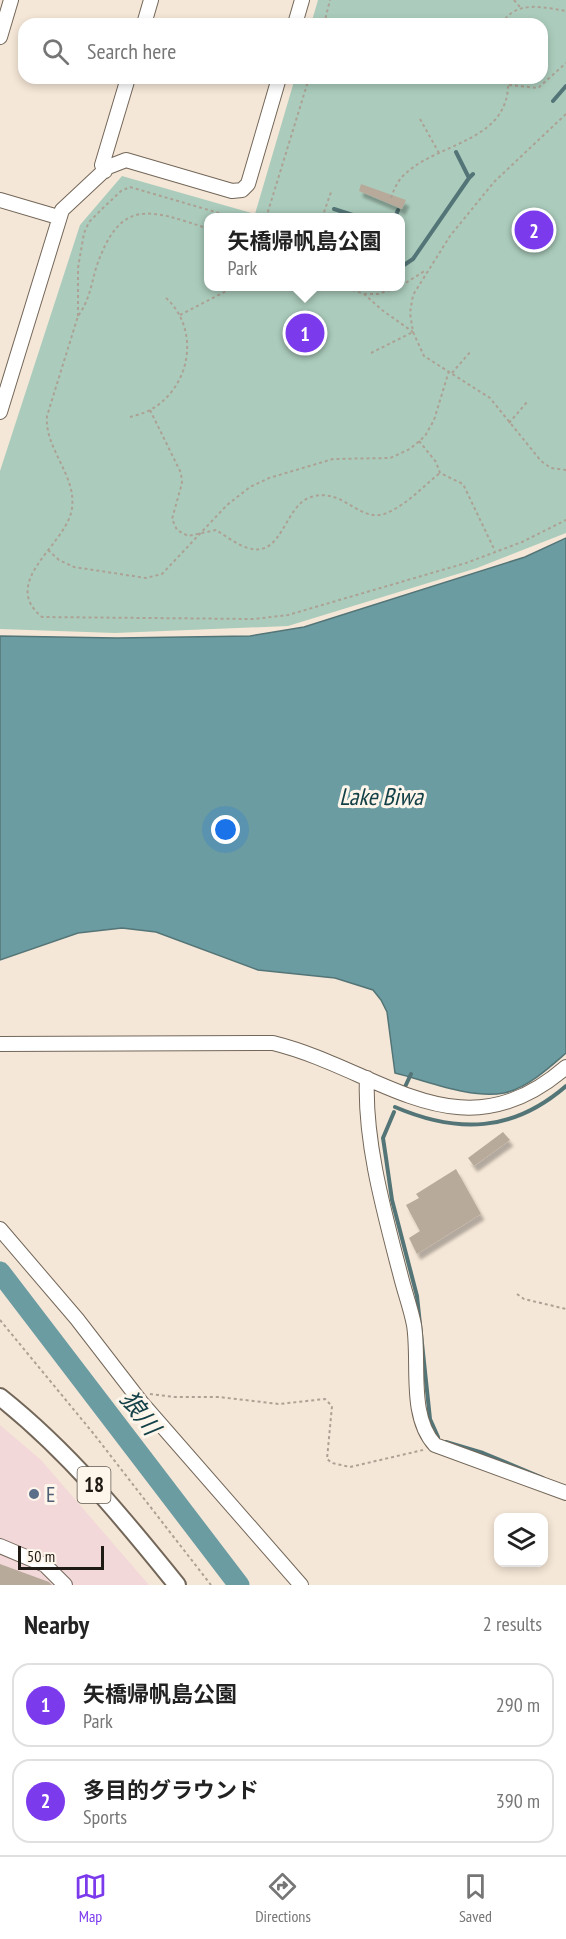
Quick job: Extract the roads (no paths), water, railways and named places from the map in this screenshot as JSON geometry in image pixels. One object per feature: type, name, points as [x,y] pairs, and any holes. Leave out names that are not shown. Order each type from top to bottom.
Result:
[{"type":"main road","name":"18","points":[[0,1396],[96,1487],[177,1585]]},
{"type":"street","points":[[0,37],[11,0]]},
{"type":"street","points":[[146,18],[151,0]]},
{"type":"street","points":[[297,18],[302,0]]},
{"type":"street","points":[[105,171],[102,165],[126,84]]},
{"type":"street","points":[[0,412],[58,217],[105,171],[117,162],[126,160],[232,191],[242,190],[248,184],[277,84]]},
{"type":"street","points":[[0,200],[58,217]]},
{"type":"street","points":[[0,1044],[273,1044],[307,1052],[440,1106],[496,1107],[519,1099],[545,1085],[566,1067]]},
{"type":"street","points":[[367,1078],[366,1096],[372,1141],[401,1278],[414,1325],[422,1417],[427,1436],[435,1445],[566,1493]]},
{"type":"street","points":[[0,1229],[77,1319],[141,1402],[301,1585]]},
{"type":"street","points":[[0,1546],[45,1565],[65,1585]]},
{"type":"water","name":"Lake Biwa","points":[[566,538],[566,1053],[537,1077],[521,1087],[504,1093],[477,1094],[395,1073],[387,1012],[373,990],[335,978],[258,970],[156,932],[122,928],[78,933],[0,960],[0,636],[117,638],[250,636],[304,627],[525,557]]},
{"type":"waterway","points":[[553,101],[566,86]]},
{"type":"waterway","points":[[456,152],[469,178],[473,174]]},
{"type":"waterway","points":[[405,264],[413,259],[469,178]]},
{"type":"waterway","points":[[334,209],[346,213]]},
{"type":"waterway","points":[[404,1089],[411,1074]]},
{"type":"waterway","points":[[395,1107],[441,1122],[484,1124],[505,1120],[526,1112],[566,1086]]},
{"type":"waterway","points":[[394,1112],[383,1138],[392,1200],[417,1296],[430,1419],[438,1437]]},
{"type":"waterway","name":"狼川","points":[[0,1272],[239,1585]]},
{"type":"waterway","points":[[446,1442],[483,1453],[543,1478]]},
{"type":"place","name":"多目的グラウンド","points":[[534,230]]},
{"type":"place","name":"矢橋帰帆島公園","points":[[305,333]]},
{"type":"place","name":"E","points":[[34,1494]]}]
